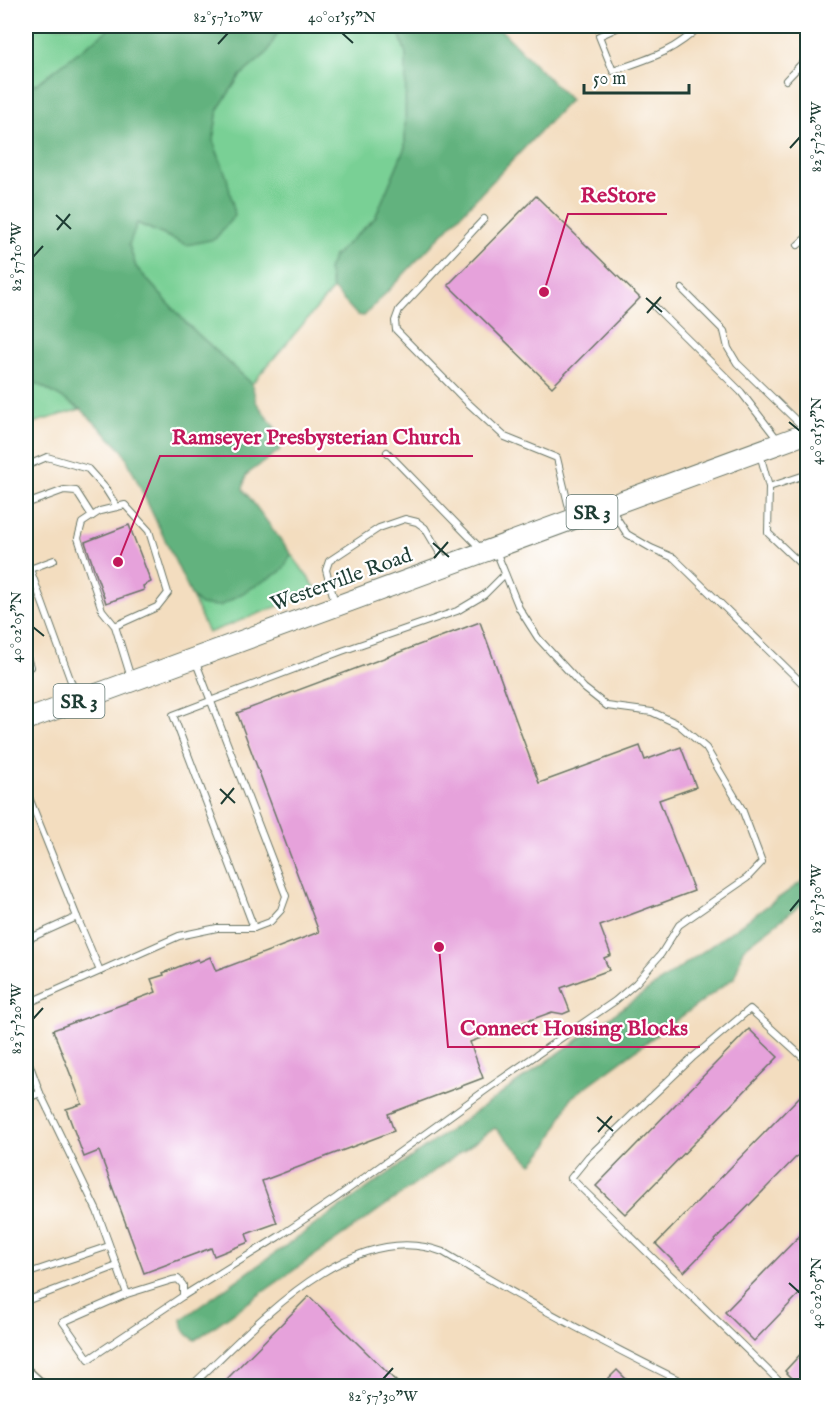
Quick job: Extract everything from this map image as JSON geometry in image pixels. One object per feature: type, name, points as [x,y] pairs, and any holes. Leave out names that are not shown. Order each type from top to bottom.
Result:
[{"type":"main road","name":"Westerville Road","points":[[26,720],[807,432]]},
{"type":"main road","points":[[26,1375],[38,1386]]},
{"type":"lane","points":[[621,26],[599,36],[613,70],[667,52],[700,26]]},
{"type":"lane","points":[[786,80],[807,57]]},
{"type":"lane","points":[[484,219],[399,310],[395,321],[396,330],[467,402],[505,436],[557,458],[572,519]]},
{"type":"lane","points":[[798,246],[807,236]]},
{"type":"lane","points":[[682,289],[724,331],[728,348],[737,363],[807,432]]},
{"type":"lane","points":[[655,307],[741,392],[780,443]]},
{"type":"lane","points":[[759,451],[769,487],[768,533],[807,571]]},
{"type":"lane","points":[[183,1296],[183,1285],[178,1280],[127,1294],[63,1322],[88,1359],[278,1237],[615,1000],[636,983],[661,954],[680,925],[747,878],[762,862],[742,810],[706,748],[678,724],[652,712],[607,706],[584,688],[538,638],[519,608],[506,574],[489,550],[387,452]]},
{"type":"lane","points":[[26,466],[47,457],[88,469],[105,488],[117,507]]},
{"type":"lane","points":[[769,487],[807,474]]},
{"type":"lane","points":[[26,504],[64,490],[76,491],[92,516]]},
{"type":"lane","points":[[115,626],[157,607],[168,593],[149,531],[125,505],[100,512],[82,523],[78,538],[102,610],[115,626],[132,681]]},
{"type":"lane","points":[[609,506],[627,534],[674,558],[807,689]]},
{"type":"lane","points":[[336,606],[326,570],[328,561],[379,528],[405,519],[417,522],[425,528],[447,565]]},
{"type":"lane","points":[[54,560],[30,568],[79,701]]},
{"type":"lane","points":[[254,928],[173,715],[342,651],[458,611],[484,595],[506,574]]},
{"type":"lane","points":[[26,654],[30,667],[26,669]]},
{"type":"lane","points":[[26,1004],[179,936],[217,928],[254,928],[270,922],[281,910],[286,896],[194,658]]},
{"type":"lane","points":[[26,790],[100,970]]},
{"type":"lane","points":[[26,940],[77,917]]},
{"type":"lane","points":[[784,1386],[571,1178],[588,1157],[692,1058],[750,1009],[807,1062]]},
{"type":"lane","points":[[26,1055],[40,1093],[97,1211],[127,1294]]},
{"type":"lane","points":[[26,1099],[40,1093]]},
{"type":"lane","points":[[191,1386],[299,1287],[349,1258],[410,1244],[443,1252],[518,1297],[691,1386]]},
{"type":"lane","points":[[26,1274],[109,1246]]},
{"type":"lane","points":[[26,1301],[117,1266]]},
{"type":"green space","points":[[26,26],[113,26],[35,85],[26,83]]},
{"type":"green space","points":[[113,26],[281,26],[267,53],[240,76],[218,109],[213,141],[227,178],[235,215],[215,239],[187,245],[137,223],[129,245],[136,267],[187,324],[252,384],[256,402],[278,432],[280,450],[246,475],[243,489],[291,554],[280,572],[220,606],[201,605],[192,597],[123,451],[81,409],[26,377],[26,83],[35,85]]},
{"type":"green space","points":[[281,26],[397,26],[406,54],[405,147],[375,218],[334,256],[328,270],[333,289],[252,384],[187,324],[136,267],[129,245],[136,223],[187,245],[227,178],[213,141],[218,109],[240,76],[267,53]]},
{"type":"green space","points":[[397,26],[497,26],[570,100],[364,316],[357,315],[333,289],[328,270],[334,256],[375,218],[405,147],[406,54]]},
{"type":"green space","points":[[26,377],[81,409],[26,425]]},
{"type":"green space","points":[[291,554],[318,591],[208,633],[192,597],[201,605],[285,566]]},
{"type":"green space","points":[[807,878],[807,900],[743,949],[735,977],[571,1098],[548,1145],[532,1164],[495,1128],[195,1340],[187,1334],[182,1319]]},
{"type":"building","points":[[536,196],[640,298],[552,387],[448,285]]},
{"type":"building","points":[[129,525],[151,582],[143,586],[144,590],[106,603],[85,542]]},
{"type":"building","points":[[480,622],[539,783],[640,746],[645,760],[681,747],[696,787],[659,800],[694,891],[600,926],[611,955],[604,958],[609,970],[561,988],[570,1011],[563,1014],[552,1012],[470,1042],[483,1078],[388,1114],[394,1131],[262,1181],[277,1223],[246,1234],[249,1242],[214,1256],[211,1248],[144,1273],[99,1151],[84,1157],[66,1109],[82,1104],[53,1030],[156,992],[151,979],[198,959],[199,962],[210,957],[216,971],[319,932],[237,713]]},
{"type":"building","points":[[749,1029],[778,1057],[625,1214],[596,1186]]},
{"type":"building","points":[[807,1089],[807,1146],[684,1272],[656,1244]]},
{"type":"building","points":[[807,1228],[807,1286],[754,1341],[725,1312]]},
{"type":"building","points":[[309,1296],[401,1386],[220,1386]]},
{"type":"building","points":[[807,1347],[807,1386],[800,1386],[785,1371]]},
{"type":"building","points":[[617,1370],[633,1386],[601,1386]]},
{"type":"place","name":"ReStore","points":[[544,292]]},
{"type":"place","name":"Ramseyer Presbysterian Church","points":[[118,562]]},
{"type":"place","name":"Connect Housing Blocks","points":[[439,947]]}]
